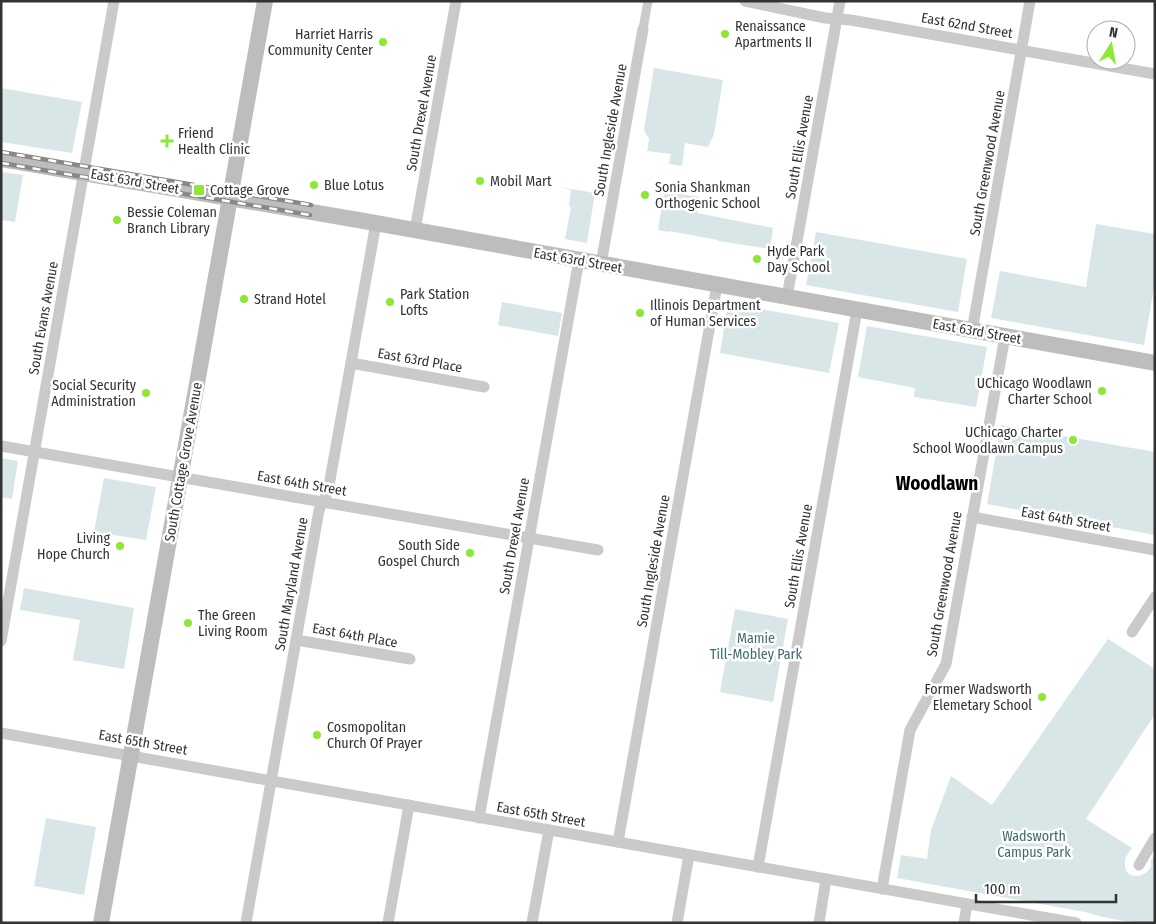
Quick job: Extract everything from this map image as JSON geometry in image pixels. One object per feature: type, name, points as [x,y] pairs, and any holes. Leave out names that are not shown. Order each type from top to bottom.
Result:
[{"type":"main road","name":"South Cottage Grove Avenue","points":[[100,923],[264,1]]},
{"type":"main road","name":"East 63rd Street","points":[[1,158],[416,230],[1155,363]]},
{"type":"street","name":"South Evans Avenue","points":[[1,641],[114,1]]},
{"type":"street","name":"South Drexel Avenue","points":[[416,230],[456,1]]},
{"type":"street","name":"South Ingleside Avenue","points":[[601,264],[648,1]]},
{"type":"street","name":"East 62nd Street","points":[[745,1],[837,19],[1155,74]]},
{"type":"street","name":"South Ellis Avenue","points":[[787,297],[840,1]]},
{"type":"street","name":"South Greenwood Avenue","points":[[972,330],[1030,1]]},
{"type":"street","name":"South Maryland Avenue","points":[[246,923],[319,510],[329,488],[376,223]]},
{"type":"street","name":"South Drexel Avenue","points":[[479,818],[579,260]]},
{"type":"street","name":"South Ingleside Avenue","points":[[618,842],[717,285]]},
{"type":"street","name":"South Ellis Avenue","points":[[758,867],[857,310]]},
{"type":"street","name":"South Greenwood Avenue","points":[[882,889],[910,730],[946,664],[1005,336]]},
{"type":"street","name":"East 63rd Place","points":[[351,363],[484,387]]},
{"type":"street","name":"East 64th Street","points":[[1,446],[598,550]]},
{"type":"street","name":"East 64th Street","points":[[972,517],[1155,550]]},
{"type":"street","points":[[1132,632],[1155,598]]},
{"type":"street","name":"East 64th Place","points":[[296,640],[410,659]]},
{"type":"street","name":"East 65th Street","points":[[1,733],[1076,923]]},
{"type":"street","points":[[388,923],[409,805]]},
{"type":"street","points":[[532,923],[548,830]]},
{"type":"street","points":[[1139,865],[1155,838]]},
{"type":"street","points":[[677,923],[689,855]]},
{"type":"street","points":[[819,923],[826,879]]},
{"type":"street","points":[[964,923],[967,904]]},
{"type":"green space","points":[[654,68],[723,80],[714,134],[708,147],[685,143],[682,166],[669,164],[671,154],[647,151],[649,139],[644,130]]},
{"type":"green space","points":[[1,88],[82,102],[72,153],[1,142]]},
{"type":"green space","points":[[1,172],[23,175],[15,222],[1,220]]},
{"type":"green space","points":[[559,187],[595,193],[587,243],[565,239],[571,207],[569,206],[571,190]]},
{"type":"green space","points":[[665,187],[677,189],[676,193],[699,197],[697,213],[773,228],[770,249],[658,230]]},
{"type":"green space","points":[[1096,224],[1155,234],[1155,282],[1144,345],[991,318],[1000,271],[1086,287]]},
{"type":"green space","points":[[816,232],[967,259],[958,312],[806,285]]},
{"type":"green space","points":[[502,302],[562,313],[558,336],[498,325]]},
{"type":"green space","points":[[728,303],[839,323],[829,373],[720,353]]},
{"type":"green space","points":[[867,326],[987,347],[976,407],[914,397],[915,388],[858,377]]},
{"type":"green space","points":[[1001,425],[1155,452],[1155,535],[987,504]]},
{"type":"green space","points":[[1,458],[18,461],[12,499],[1,497]]},
{"type":"green space","points":[[104,478],[156,487],[146,540],[94,532]]},
{"type":"green space","points":[[24,588],[134,608],[124,669],[73,660],[80,620],[20,610]]},
{"type":"green space","name":"Mamie Till-Mobley Park","points":[[735,609],[788,619],[773,702],[720,692]]},
{"type":"green space","name":"Wadsworth Campus Park","points":[[1108,639],[1155,669],[1155,714],[1086,819],[1132,848],[1126,856],[1125,862],[1125,868],[1131,875],[1140,876],[1148,871],[1155,853],[1155,923],[1102,917],[1085,912],[897,878],[901,855],[927,859],[931,830],[951,776],[992,805]]},
{"type":"green space","points":[[46,818],[96,827],[84,895],[34,886]]},
{"type":"railway","points":[[1,152],[311,205]]},
{"type":"railway","points":[[1,163],[310,215]]},
{"type":"place","name":"Renaissance Apartments II","points":[[725,34]]},
{"type":"place","name":"Harriet Harris Community Center","points":[[383,42]]},
{"type":"place","name":"Friend Health Clinic","points":[[167,141]]},
{"type":"place","name":"Mobil Mart","points":[[480,181]]},
{"type":"place","name":"Blue Lotus","points":[[314,185]]},
{"type":"place","name":"Cottage Grove","points":[[199,190]]},
{"type":"place","name":"Sonia Shankman Orthogenic School","points":[[645,195]]},
{"type":"place","name":"Bessie Coleman Branch Library","points":[[117,220]]},
{"type":"place","name":"Hyde Park Day School","points":[[757,259]]},
{"type":"place","name":"Strand Hotel","points":[[244,299]]},
{"type":"place","name":"Park Station Lofts","points":[[390,302]]},
{"type":"place","name":"Illinois Department of Human Services","points":[[640,313]]},
{"type":"place","name":"UChicago Woodlawn Charter School","points":[[1102,391]]},
{"type":"place","name":"Social Security Administration","points":[[146,393]]},
{"type":"place","name":"UChicago Charter School Woodlawn Campus","points":[[1073,440]]},
{"type":"place","name":"Living Hope Church","points":[[120,546]]},
{"type":"place","name":"South Side Gospel Church","points":[[470,553]]},
{"type":"place","name":"The Green Living Room","points":[[188,623]]},
{"type":"place","name":"Former Wadsworth Elemetary School","points":[[1042,697]]},
{"type":"place","name":"Cosmopolitan Church Of Prayer","points":[[317,735]]},
{"type":"district","name":"Woodlawn","points":[[937,483]]}]
